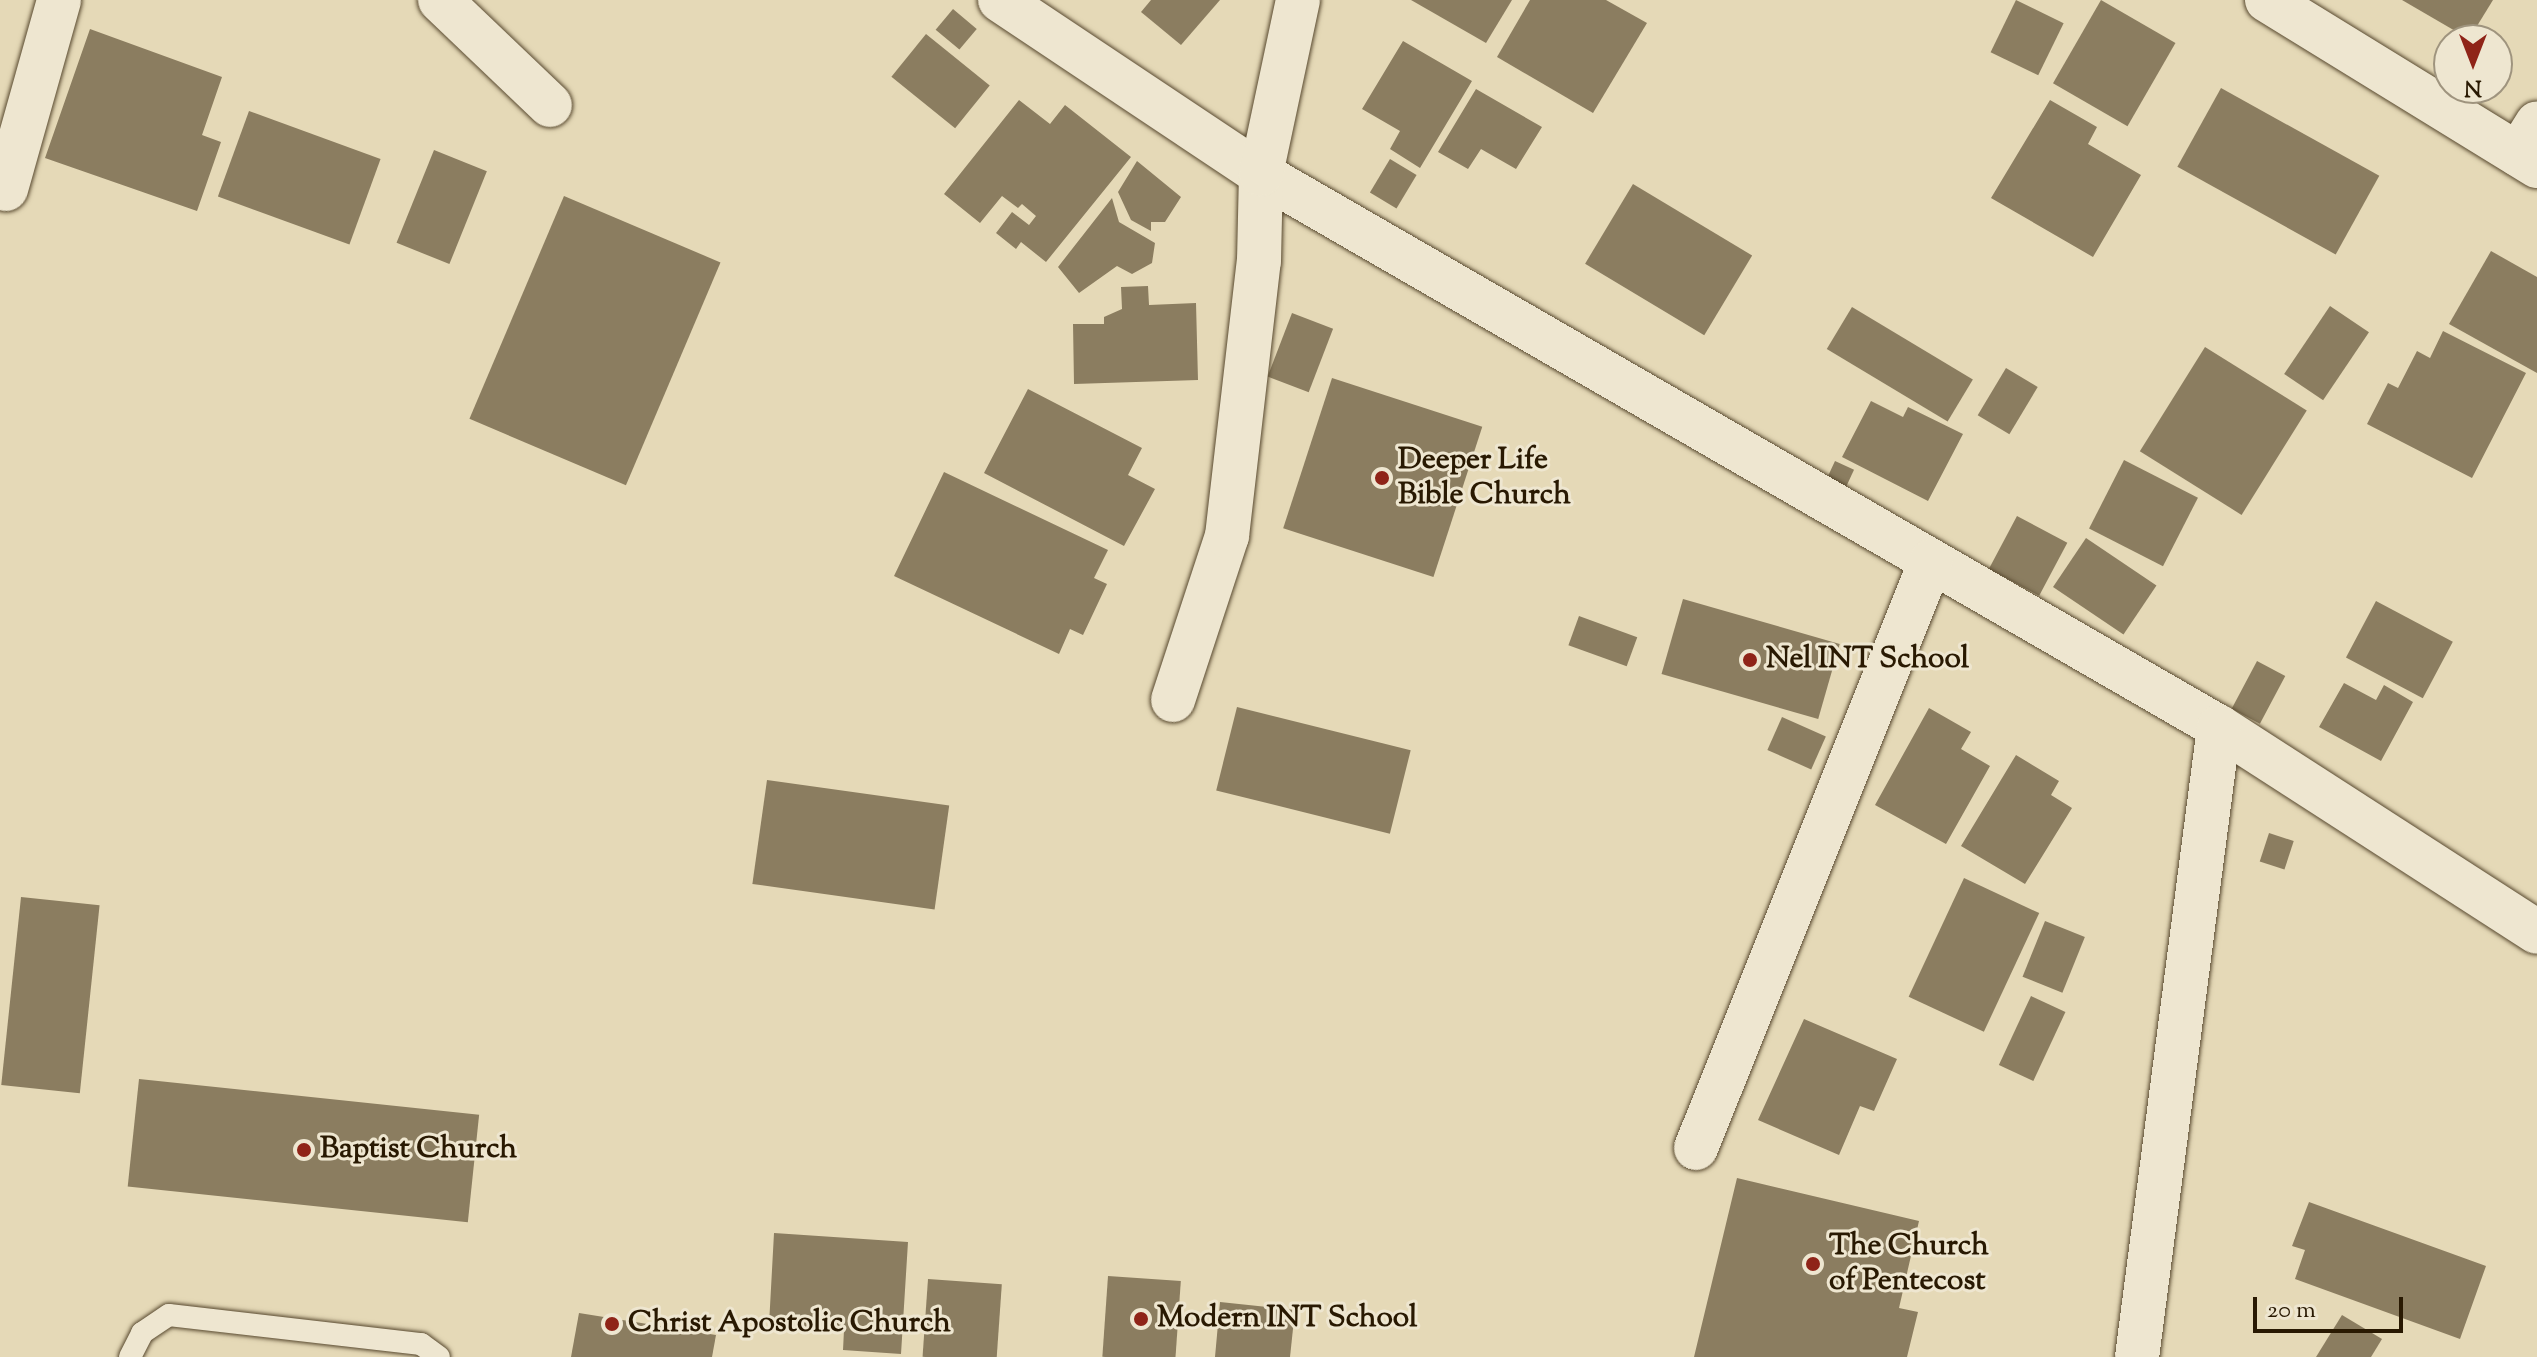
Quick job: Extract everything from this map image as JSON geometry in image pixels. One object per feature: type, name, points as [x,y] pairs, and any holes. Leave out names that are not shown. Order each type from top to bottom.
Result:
[{"type":"street","points":[[6,189],[59,0]]},
{"type":"street","points":[[440,0],[550,105]]},
{"type":"street","points":[[1000,0],[1261,174],[2219,727],[2537,932]]},
{"type":"street","points":[[1173,700],[1227,536],[1259,261],[1261,174],[1298,0]]},
{"type":"street","points":[[2267,0],[2531,148]]},
{"type":"street","points":[[1696,1148],[1931,561]]},
{"type":"street","points":[[2137,1357],[2219,727]]},
{"type":"lane","points":[[130,1357],[142,1333],[169,1315],[421,1344],[439,1357]]},
{"type":"building","points":[[1151,0],[1220,0],[1181,45],[1141,12]]},
{"type":"building","points":[[1411,0],[1512,0],[1486,43]]},
{"type":"building","points":[[1530,0],[1606,0],[1647,23],[1593,113],[1497,57]]},
{"type":"building","points":[[2016,0],[2064,23],[2038,75],[1991,52]]},
{"type":"building","points":[[2101,0],[2175,43],[2127,126],[2053,83]]},
{"type":"building","points":[[2402,0],[2493,0],[2478,24],[2443,24]]},
{"type":"building","points":[[953,9],[977,29],[959,50],[936,30]]},
{"type":"building","points":[[90,29],[222,77],[202,135],[221,142],[197,211],[45,158]]},
{"type":"building","points":[[926,34],[990,86],[955,128],[891,77]]},
{"type":"building","points":[[1403,41],[1472,81],[1420,168],[1390,149],[1400,131],[1362,109]]},
{"type":"building","points":[[2221,88],[2379,176],[2336,254],[2177,167]]},
{"type":"building","points":[[1476,89],[1542,127],[1516,169],[1481,149],[1468,169],[1438,152]]},
{"type":"building","points":[[1019,100],[1050,124],[1065,105],[1131,157],[1046,262],[1021,242],[1016,249],[996,233],[1012,212],[1029,225],[1036,216],[1022,204],[1018,208],[1002,196],[980,223],[944,194]]},
{"type":"building","points":[[2050,100],[2097,127],[2088,144],[2141,175],[2093,257],[1991,198]]},
{"type":"building","points":[[249,111],[381,159],[349,244],[218,197]]},
{"type":"building","points":[[434,150],[487,171],[449,264],[397,243]]},
{"type":"building","points":[[1390,159],[1417,175],[1396,208],[1370,192]]},
{"type":"building","points":[[1137,161],[1181,197],[1165,222],[1151,222],[1151,231],[1131,220],[1118,192]]},
{"type":"building","points":[[1633,184],[1752,256],[1704,335],[1585,264]]},
{"type":"building","points":[[564,196],[720,262],[626,485],[469,419]]},
{"type":"building","points":[[1112,198],[1119,222],[1155,243],[1152,263],[1132,274],[1117,266],[1079,293],[1058,267]]},
{"type":"building","points":[[2491,251],[2537,277],[2537,373],[2449,324]]},
{"type":"building","points":[[1148,286],[1149,305],[1196,303],[1198,380],[1074,384],[1073,324],[1104,324],[1104,317],[1122,309],[1121,287]]},
{"type":"building","points":[[2330,306],[2369,332],[2323,400],[2284,374]]},
{"type":"building","points":[[1852,307],[1973,380],[1948,422],[1827,349]]},
{"type":"building","points":[[1292,313],[1333,329],[1309,392],[1268,376]]},
{"type":"building","points":[[2443,331],[2526,373],[2472,478],[2367,424],[2388,383],[2398,388],[2417,351],[2430,358]]},
{"type":"building","points":[[2205,347],[2307,411],[2242,515],[2140,451]]},
{"type":"building","points":[[2006,368],[2038,387],[2009,434],[1978,415]]},
{"type":"building","name":"Deeper Life Bible Church","points":[[1332,378],[1482,427],[1433,577],[1283,528]]},
{"type":"building","points":[[1028,389],[1142,448],[1128,475],[1155,489],[1124,546],[984,473]]},
{"type":"building","points":[[1871,401],[1903,417],[1908,407],[1963,434],[1928,501],[1842,457]]},
{"type":"building","points":[[2124,460],[2198,498],[2163,566],[2089,529]]},
{"type":"building","points":[[1835,461],[1854,470],[1845,490],[1826,481]]},
{"type":"building","points":[[944,472],[1108,550],[1094,578],[1107,584],[1083,635],[1070,629],[1059,654],[894,576]]},
{"type":"building","points":[[2017,516],[2067,543],[2039,596],[1989,569]]},
{"type":"building","points":[[2086,538],[2156,586],[2123,634],[2053,587]]},
{"type":"building","name":"Nel INT School","points":[[1683,599],[1840,644],[1818,719],[1662,674]]},
{"type":"building","points":[[2376,601],[2453,642],[2423,698],[2346,658]]},
{"type":"building","points":[[1579,616],[1637,637],[1627,666],[1568,645]]},
{"type":"building","points":[[2257,661],[2285,676],[2260,724],[2232,709]]},
{"type":"building","points":[[2344,683],[2376,700],[2384,685],[2413,702],[2381,761],[2319,727]]},
{"type":"building","points":[[1237,707],[1411,750],[1390,834],[1216,790]]},
{"type":"building","points":[[1929,708],[1971,732],[1961,749],[1990,766],[1946,844],[1875,805]]},
{"type":"building","points":[[1782,717],[1826,737],[1811,769],[1767,750]]},
{"type":"building","points":[[2016,755],[2059,781],[2051,795],[2072,808],[2025,884],[1961,846]]},
{"type":"building","points":[[767,780],[949,806],[935,910],[752,884]]},
{"type":"building","points":[[2269,833],[2294,841],[2284,870],[2260,862]]},
{"type":"building","points":[[1964,878],[2039,913],[1984,1032],[1909,997]]},
{"type":"building","points":[[21,897],[100,905],[80,1093],[1,1085]]},
{"type":"building","points":[[2045,921],[2085,937],[2062,993],[2023,977]]},
{"type":"building","points":[[2031,996],[2065,1012],[2033,1081],[1999,1065]]},
{"type":"building","points":[[1804,1019],[1897,1059],[1874,1111],[1860,1106],[1839,1155],[1758,1120]]},
{"type":"building","name":"Baptist Church","points":[[139,1079],[479,1115],[468,1222],[128,1186]]},
{"type":"building","name":"The Church of Pentecost","points":[[1737,1178],[1919,1221],[1899,1308],[1918,1312],[1907,1357],[1694,1357]]},
{"type":"building","points":[[2309,1202],[2486,1266],[2460,1339],[2295,1279],[2305,1250],[2292,1246]]},
{"type":"building","points":[[774,1233],[908,1242],[901,1354],[843,1350],[844,1330],[769,1325]]},
{"type":"building","name":"Modern INT School","points":[[1108,1276],[1181,1281],[1176,1357],[1102,1357]]},
{"type":"building","points":[[928,1279],[1002,1284],[997,1357],[923,1357]]},
{"type":"building","name":"Modern INT School","points":[[1220,1302],[1295,1310],[1290,1357],[1215,1357]]},
{"type":"building","name":"Christ Apostolic Church","points":[[579,1313],[716,1335],[712,1357],[571,1357]]},
{"type":"building","points":[[2342,1315],[2382,1339],[2371,1357],[2316,1357]]},
{"type":"place","name":"Deeper Life Bible Church","points":[[1382,478]]},
{"type":"place","name":"Nel INT School","points":[[1750,660]]},
{"type":"place","name":"Baptist Church","points":[[304,1150]]},
{"type":"place","name":"The Church of Pentecost","points":[[1813,1264]]},
{"type":"place","name":"Modern INT School","points":[[1141,1319]]},
{"type":"place","name":"Christ Apostolic Church","points":[[612,1324]]}]
